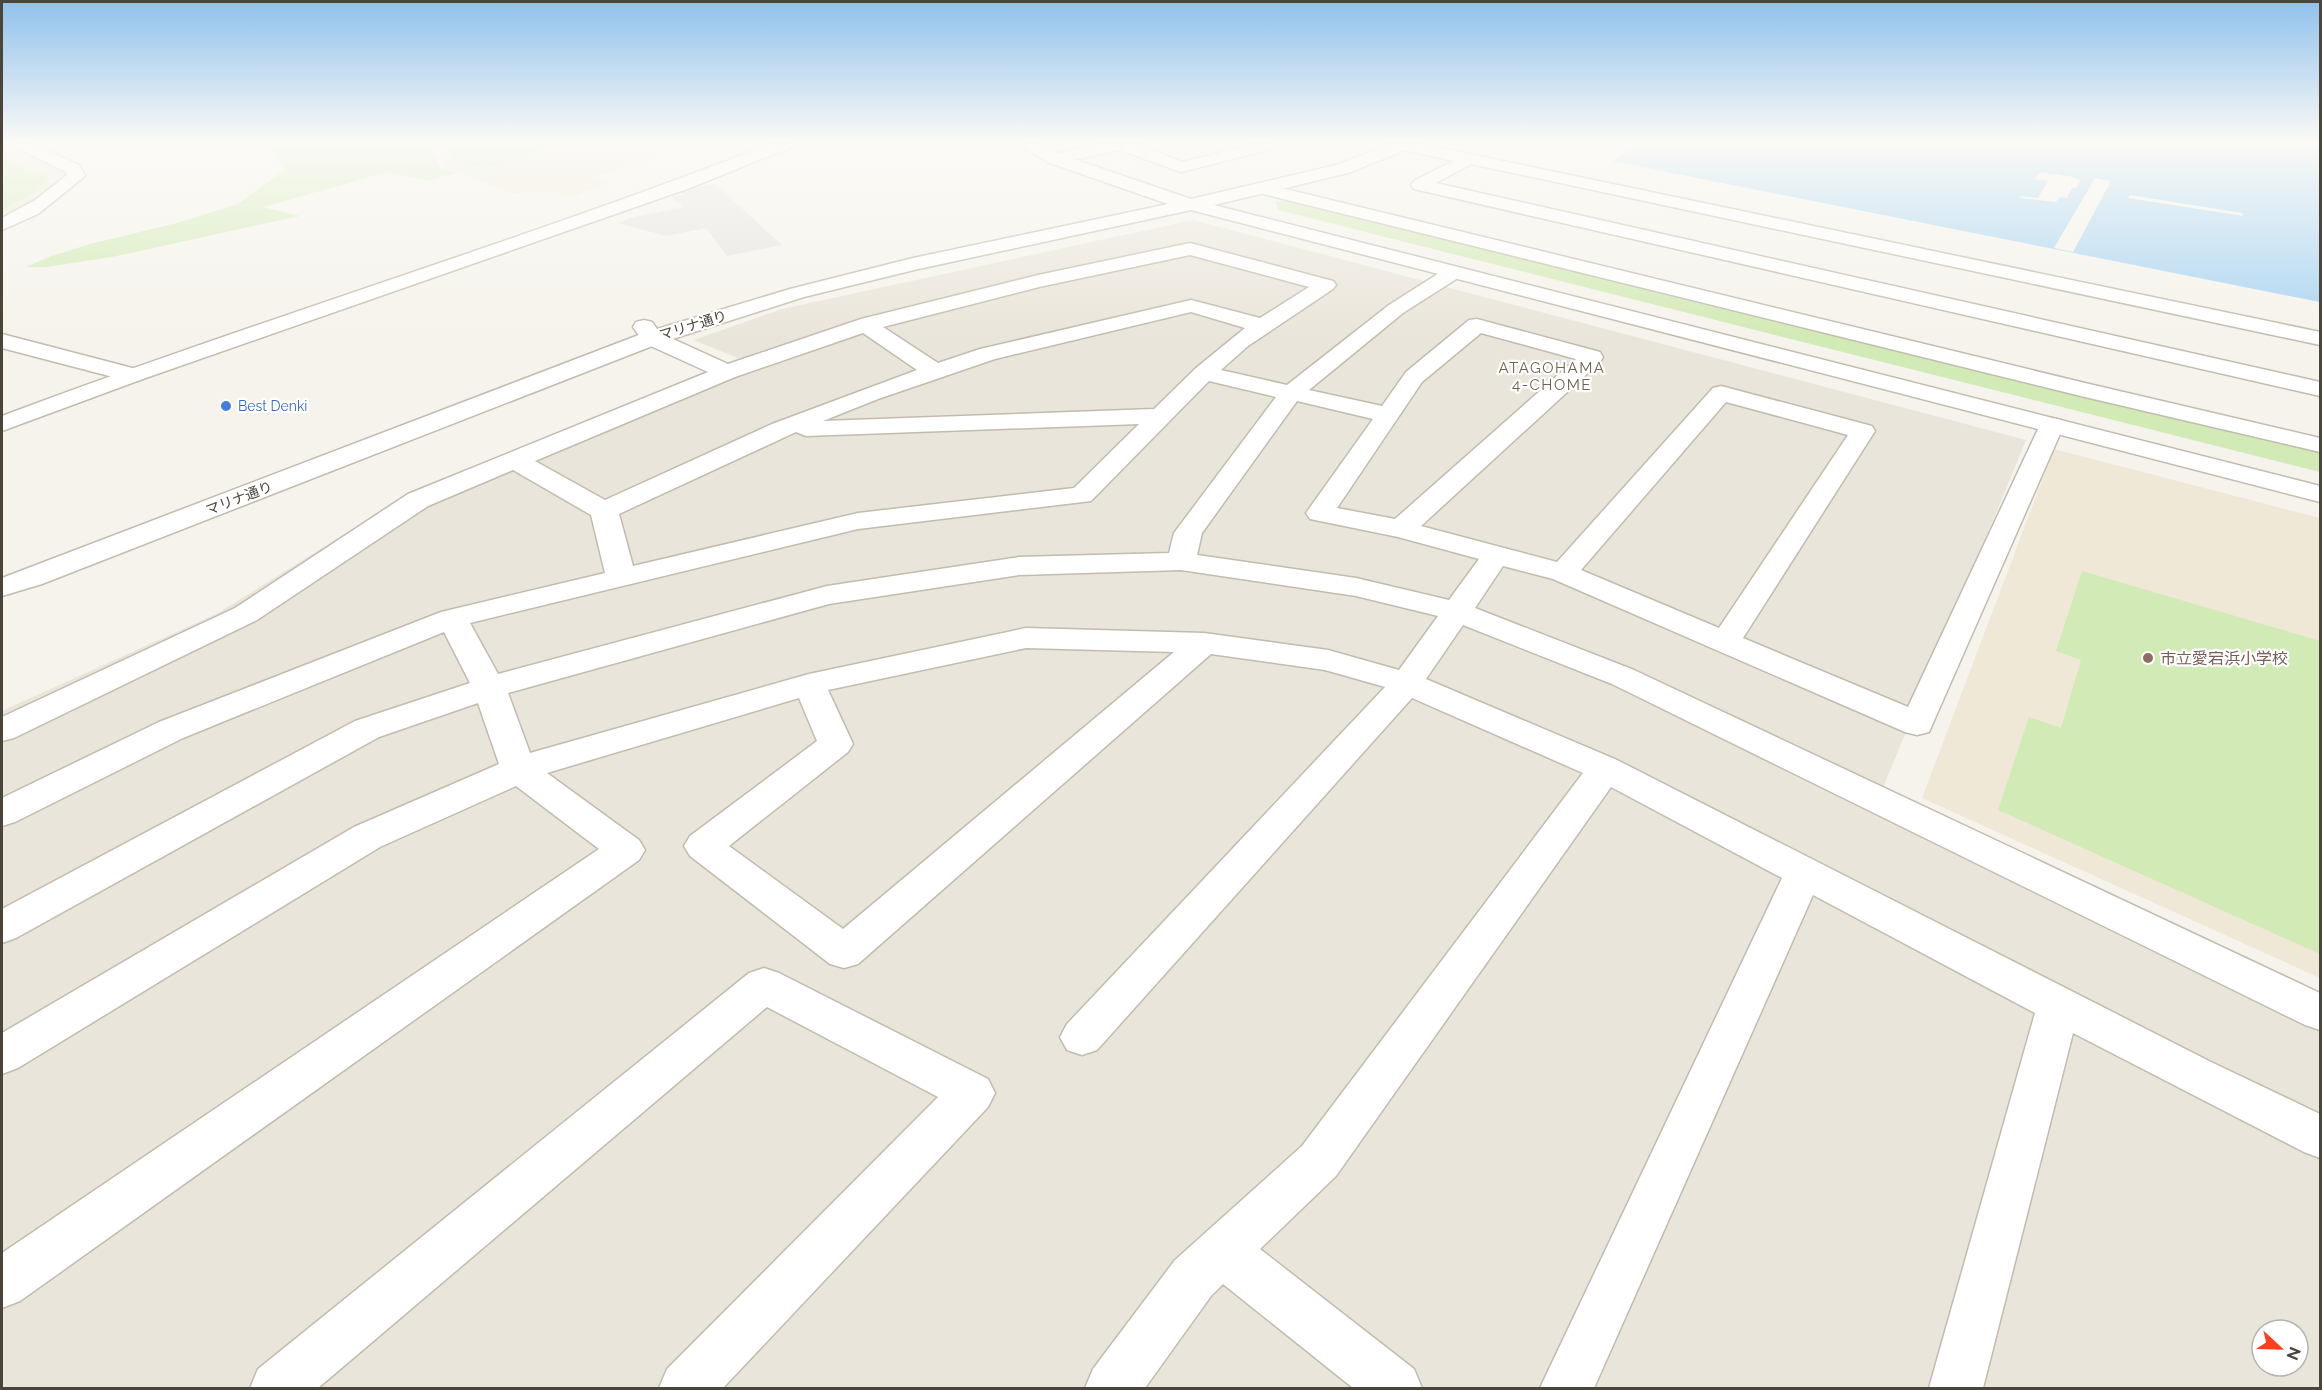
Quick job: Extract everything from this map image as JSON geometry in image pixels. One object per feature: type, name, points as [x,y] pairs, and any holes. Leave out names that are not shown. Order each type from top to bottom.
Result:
[{"type":"street","points":[[2,224],[14,220],[33,208]]},
{"type":"street","points":[[2,424],[132,375],[615,208]]},
{"type":"street","name":"マリナ通り","points":[[2,587],[32,578],[768,287],[842,267],[1125,208]]},
{"type":"street","name":"マリナ通り","points":[[71,541],[507,381],[648,333],[901,267],[1178,208]]},
{"type":"street","points":[[1202,208],[2320,494]]},
{"type":"street","points":[[1342,208],[1679,291],[2094,364],[2320,389]]},
{"type":"street","points":[[1545,208],[1736,243],[2094,364],[2320,445]]},
{"type":"street","points":[[1700,208],[2320,338]]},
{"type":"street","points":[[1679,291],[1762,221]]},
{"type":"street","points":[[2,730],[246,614],[418,500],[727,372],[866,325],[1038,281],[1190,249],[1326,285],[1240,341],[1204,373],[1082,495],[858,521],[452,618],[171,730],[2,813]]},
{"type":"street","points":[[1181,561],[1188,533],[1291,393],[1396,309],[1454,272]]},
{"type":"street","points":[[2094,364],[2122,296]]},
{"type":"street","points":[[604,512],[781,429],[988,354],[1191,306],[1263,326]]},
{"type":"street","points":[[866,325],[935,372]]},
{"type":"street","points":[[1401,529],[1592,357],[1477,325],[1414,377],[1320,513],[1401,529],[1563,573],[1917,724],[2052,425]]},
{"type":"street","points":[[648,333],[727,372]]},
{"type":"street","points":[[2,341],[132,375]]},
{"type":"street","points":[[1204,373],[1388,415]]},
{"type":"street","points":[[1563,573],[1721,393],[1863,431],[1725,642]]},
{"type":"street","points":[[781,429],[1161,416]]},
{"type":"street","points":[[515,460],[604,512],[621,577]]},
{"type":"street","points":[[1082,1036],[1407,683],[1496,555]]},
{"type":"street","points":[[2,927],[367,729],[489,687],[827,595],[1019,566],[1181,561],[1356,587],[1456,611],[1623,676],[2320,1012]]},
{"type":"street","points":[[2,1283],[626,850],[519,770],[489,687],[452,618]]},
{"type":"street","points":[[2,1055],[367,837],[519,770],[809,684],[1026,638],[1204,643],[1328,660],[1407,683],[1605,769],[2193,1075],[2320,1137]]},
{"type":"street","points":[[809,684],[836,744],[703,846],[844,952],[1204,643]]},
{"type":"street","points":[[1112,1389],[1192,1278],[1319,1161],[1605,769]]},
{"type":"street","points":[[1567,1389],[1804,873]]},
{"type":"street","points":[[277,1389],[764,985],[972,1093],[686,1389]]},
{"type":"street","points":[[1956,1389],[2059,1005]]},
{"type":"street","points":[[1222,1252],[1395,1389]]},
{"type":"shaded area","points":[[2,208],[25,208],[16,214],[2,220]]},
{"type":"shaded area","points":[[679,208],[741,208],[782,245],[727,256],[706,228],[666,236],[619,223],[630,218]]},
{"type":"shaded area","points":[[1193,220],[2026,440],[1873,812],[2320,1024],[2320,1388],[2,1388],[2,711],[218,613],[412,492],[742,360],[694,340],[782,309]]},
{"type":"shaded area","name":"市立愛宕浜小学校","points":[[2054,449],[2320,518],[2320,978],[1922,798]]},
{"type":"green space","points":[[226,208],[267,208],[300,216],[112,257],[46,267],[26,267],[90,244],[177,223]]},
{"type":"green space","points":[[1278,208],[1321,208],[2320,450],[2320,472],[1278,210]]},
{"type":"green space","points":[[2082,571],[2320,641],[2320,954],[1998,810],[2029,717],[2061,728],[2081,660],[2056,651]]},
{"type":"water","points":[[1847,208],[2320,208],[2320,302]]},
{"type":"pier","points":[[2078,208],[2097,208],[2073,252],[2054,248]]},
{"type":"pier","points":[[2191,208],[2210,208],[2242,213],[2243,216]]},
{"type":"place","name":"Best Denki","points":[[226,406]]},
{"type":"place","name":"市立愛宕浜小学校","points":[[2148,658]]},
{"type":"district","name":"ATAGOHAMA 4-CHOME","points":[[1552,376]]}]
